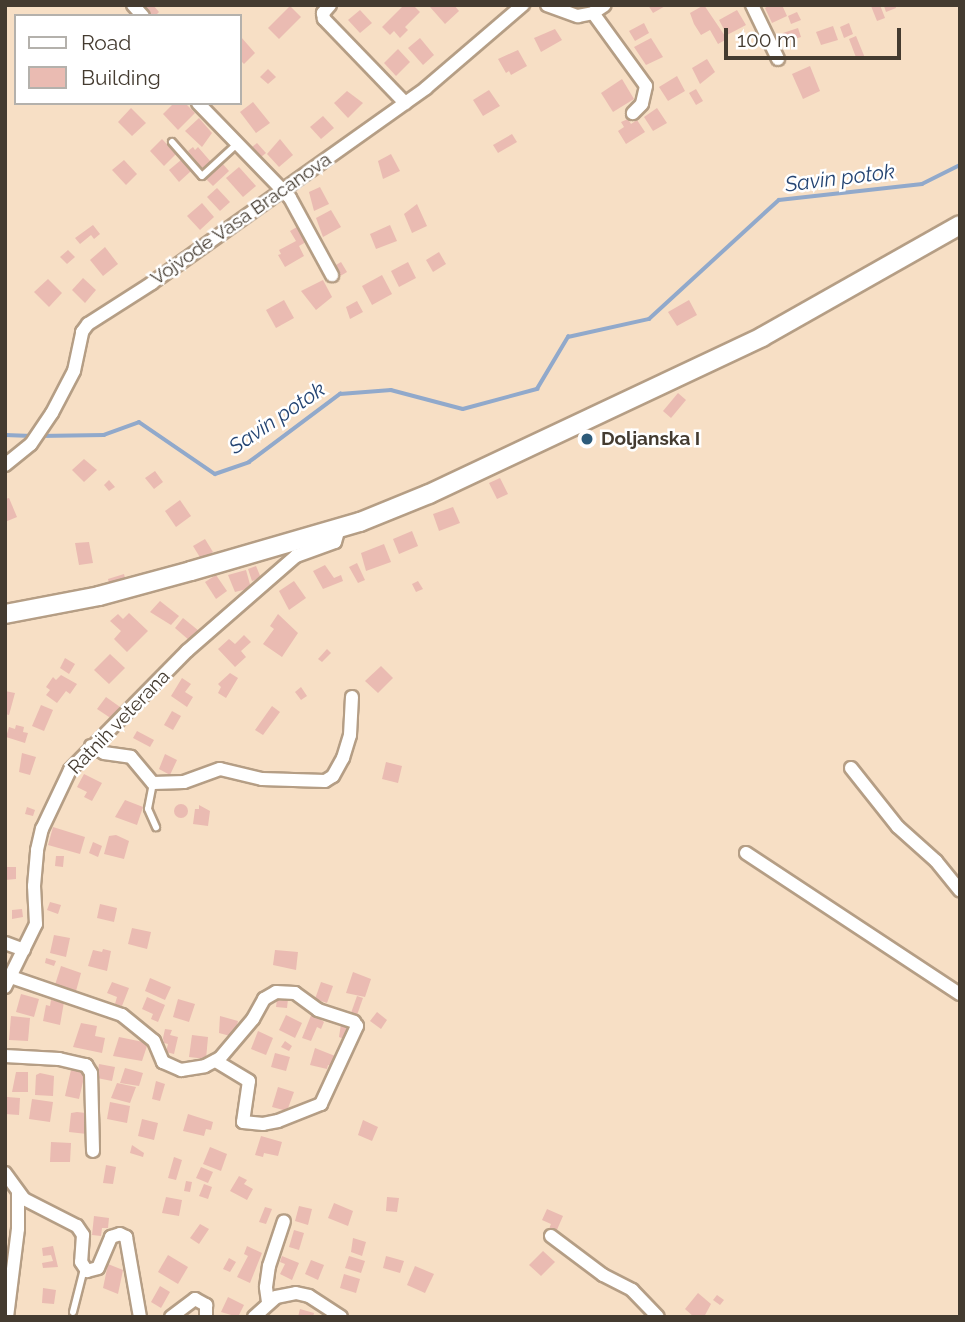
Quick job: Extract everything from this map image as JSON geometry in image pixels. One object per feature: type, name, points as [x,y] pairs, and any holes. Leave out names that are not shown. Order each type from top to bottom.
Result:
[{"type":"street","points":[[330,5],[323,13],[324,19],[405,103]]},
{"type":"street","name":"Vojvode Vasa Bracanova","points":[[5,465],[31,444],[39,433],[74,371],[84,327],[405,103],[523,5]]},
{"type":"street","points":[[547,5],[578,16],[593,13],[605,5]]},
{"type":"street","points":[[752,5],[778,59]]},
{"type":"street","points":[[593,13],[646,86],[642,104],[633,113]]},
{"type":"street","points":[[200,105],[290,198],[332,275]]},
{"type":"street","points":[[5,614],[99,596],[339,528],[429,494],[762,337],[960,225]]},
{"type":"street","name":"Ratnih veterana","points":[[8,982],[36,924],[34,869],[42,829],[70,770],[187,651],[296,556],[335,542],[339,528]]},
{"type":"street","points":[[91,746],[104,753],[131,757],[153,783],[184,782],[220,769],[262,779],[325,781],[333,776],[343,758],[350,736],[352,697]]},
{"type":"street","points":[[851,768],[898,827],[936,861],[960,891]]},
{"type":"street","points":[[746,853],[960,994]]},
{"type":"street","points":[[5,943],[24,950]]},
{"type":"street","points":[[8,982],[122,1015],[154,1041],[163,1062],[173,1069],[197,1069],[216,1061],[253,1019],[264,999],[276,992],[295,993],[318,1010],[354,1022],[357,1026],[321,1104],[278,1121],[263,1124],[243,1122],[249,1081],[216,1061]]},
{"type":"street","points":[[5,1056],[59,1059],[86,1065],[91,1073],[93,1151]]},
{"type":"street","points":[[5,1173],[18,1192],[33,1205],[77,1226],[83,1235],[80,1262],[84,1269],[91,1272],[98,1268],[113,1235],[126,1237],[139,1317]]},
{"type":"street","points":[[7,1317],[18,1229],[18,1192]]},
{"type":"street","points":[[268,1302],[269,1266],[284,1221]]},
{"type":"street","points":[[551,1236],[603,1275],[632,1290],[658,1317]]},
{"type":"street","points":[[254,1317],[268,1302],[282,1295],[303,1294],[341,1317]]},
{"type":"street","points":[[172,1317],[195,1299],[206,1305],[206,1317]]},
{"type":"lane","points":[[172,142],[202,176],[237,144]]},
{"type":"lane","points":[[153,783],[148,809],[156,827]]},
{"type":"lane","points":[[73,1312],[84,1269]]},
{"type":"lane","points":[[268,1302],[268,1317]]},
{"type":"building","points":[[135,5],[153,5],[159,12],[157,14],[143,14]]},
{"type":"building","points":[[404,5],[413,5],[420,12],[405,27],[408,30],[400,38],[394,31],[390,35],[382,27]]},
{"type":"building","points":[[454,5],[459,11],[445,24],[430,7]]},
{"type":"building","points":[[648,5],[667,5],[653,13]]},
{"type":"building","points":[[704,5],[727,39],[718,44],[710,30],[701,35],[690,13]]},
{"type":"building","points":[[782,5],[787,16],[772,23],[765,8]]},
{"type":"building","points":[[880,5],[885,18],[877,21],[871,6]]},
{"type":"building","points":[[895,5],[896,8],[886,12],[884,6]]},
{"type":"building","points":[[290,6],[301,17],[279,39],[268,28]]},
{"type":"building","points":[[360,10],[372,23],[360,33],[348,20]]},
{"type":"building","points":[[737,10],[746,25],[727,35],[719,20]]},
{"type":"building","points":[[797,12],[801,20],[791,24],[788,16]]},
{"type":"building","points":[[644,23],[649,33],[635,41],[629,31]]},
{"type":"building","points":[[849,23],[853,34],[844,38],[840,27]]},
{"type":"building","points":[[833,26],[838,40],[821,45],[816,32]]},
{"type":"building","points":[[798,28],[801,37],[785,42],[783,33]]},
{"type":"building","points":[[555,29],[562,40],[541,52],[534,38]]},
{"type":"building","points":[[856,36],[865,58],[857,60],[849,39]]},
{"type":"building","points":[[242,38],[255,53],[244,64],[242,62]]},
{"type":"building","points":[[420,38],[434,55],[423,65],[408,48]]},
{"type":"building","points":[[651,38],[663,57],[646,65],[634,47]]},
{"type":"building","points":[[398,49],[410,62],[396,76],[384,63]]},
{"type":"building","points":[[518,50],[527,66],[511,75],[509,71],[506,73],[498,59]]},
{"type":"building","points":[[707,59],[715,72],[700,84],[692,68]]},
{"type":"building","points":[[810,66],[820,91],[803,99],[792,74]]},
{"type":"building","points":[[268,69],[276,77],[268,84],[260,77]]},
{"type":"building","points":[[677,76],[685,91],[668,101],[659,87]]},
{"type":"building","points":[[622,79],[634,99],[613,112],[601,93]]},
{"type":"building","points":[[696,89],[703,101],[696,105],[689,93]]},
{"type":"building","points":[[489,90],[500,106],[483,116],[473,100]]},
{"type":"building","points":[[347,91],[363,103],[348,118],[334,103]]},
{"type":"building","points":[[253,102],[270,123],[256,133],[240,112]]},
{"type":"building","points":[[172,105],[187,105],[195,113],[178,130],[163,114]]},
{"type":"building","points":[[131,108],[146,123],[132,136],[118,122]]},
{"type":"building","points":[[657,108],[667,123],[653,131],[644,117]]},
{"type":"building","points":[[323,116],[334,128],[321,139],[310,127]]},
{"type":"building","points":[[199,118],[212,133],[202,147],[185,131]]},
{"type":"building","points":[[628,119],[631,124],[637,120],[645,132],[626,144],[618,131],[624,127],[621,122]]},
{"type":"building","points":[[512,134],[517,142],[498,153],[493,145]]},
{"type":"building","points":[[162,139],[176,154],[164,166],[150,151]]},
{"type":"building","points":[[280,139],[293,155],[279,167],[267,154]]},
{"type":"building","points":[[257,143],[266,153],[255,162],[246,152]]},
{"type":"building","points":[[193,147],[195,150],[198,147],[211,162],[203,169],[188,151]]},
{"type":"building","points":[[391,154],[400,171],[383,179],[378,161]]},
{"type":"building","points":[[124,160],[137,174],[126,185],[112,170]]},
{"type":"building","points":[[181,160],[191,171],[179,182],[169,170]]},
{"type":"building","points":[[222,163],[229,171],[213,186],[205,178]]},
{"type":"building","points":[[239,167],[256,186],[243,197],[226,178]]},
{"type":"building","points":[[320,187],[329,204],[314,211],[309,192]]},
{"type":"building","points":[[217,188],[230,202],[220,211],[207,197]]},
{"type":"building","points":[[202,203],[214,217],[200,230],[187,216]]},
{"type":"building","points":[[417,204],[427,226],[412,233],[404,214]]},
{"type":"building","points":[[331,210],[341,227],[323,237],[316,218]]},
{"type":"building","points":[[93,225],[100,234],[94,239],[91,235],[80,244],[75,238]]},
{"type":"building","points":[[390,225],[397,241],[376,249],[370,234]]},
{"type":"building","points":[[297,227],[306,242],[299,246],[304,256],[285,267],[278,255],[281,254],[279,250],[296,241],[290,231]]},
{"type":"building","points":[[105,247],[118,264],[103,276],[90,260]]},
{"type":"building","points":[[68,250],[75,257],[67,264],[60,257]]},
{"type":"building","points":[[439,252],[446,264],[433,272],[426,260]]},
{"type":"building","points":[[341,262],[347,272],[337,278],[331,268]]},
{"type":"building","points":[[408,262],[416,278],[399,287],[391,271]]},
{"type":"building","points":[[382,275],[392,294],[372,305],[362,286]]},
{"type":"building","points":[[83,278],[96,290],[85,303],[72,290]]},
{"type":"building","points":[[48,279],[62,293],[49,307],[34,292]]},
{"type":"building","points":[[323,280],[332,297],[316,310],[301,291]]},
{"type":"building","points":[[284,300],[294,318],[276,328],[266,310]]},
{"type":"building","points":[[689,300],[697,315],[677,326],[668,312]]},
{"type":"building","points":[[357,301],[363,312],[350,319],[346,307]]},
{"type":"building","points":[[678,393],[686,400],[671,418],[663,411]]},
{"type":"building","points":[[84,459],[97,470],[84,482],[72,470]]},
{"type":"building","points":[[155,471],[163,482],[154,489],[145,478]]},
{"type":"building","points":[[500,478],[508,494],[497,499],[489,483]]},
{"type":"building","points":[[109,480],[115,487],[109,491],[104,485]]},
{"type":"building","points":[[9,498],[17,517],[5,522],[5,499]]},
{"type":"building","points":[[180,500],[191,516],[176,527],[165,511]]},
{"type":"building","points":[[453,507],[460,523],[439,531],[433,514]]},
{"type":"building","points":[[412,531],[418,546],[399,554],[393,539]]},
{"type":"building","points":[[205,539],[213,552],[201,559],[193,546]]},
{"type":"building","points":[[89,542],[93,563],[79,565],[75,543]]},
{"type":"building","points":[[384,544],[391,562],[366,571],[361,553]]},
{"type":"building","points":[[357,563],[365,580],[358,583],[349,567]]},
{"type":"building","points":[[325,565],[334,578],[341,575],[343,581],[323,589],[313,571]]},
{"type":"building","points":[[256,566],[261,578],[252,581],[248,569]]},
{"type":"building","points":[[246,570],[251,588],[235,592],[228,575]]},
{"type":"building","points":[[124,574],[126,582],[110,587],[108,579]]},
{"type":"building","points":[[216,575],[227,591],[216,599],[205,582]]},
{"type":"building","points":[[294,581],[306,598],[289,610],[279,591]]},
{"type":"building","points":[[418,581],[423,589],[416,592],[412,584]]},
{"type":"building","points":[[160,601],[179,616],[171,625],[150,612]]},
{"type":"building","points":[[129,613],[148,631],[127,652],[114,639],[121,631],[110,621],[118,614],[123,619]]},
{"type":"building","points":[[278,614],[298,633],[282,657],[263,644],[274,629],[270,626]]},
{"type":"building","points":[[183,618],[199,631],[190,641],[175,628]]},
{"type":"building","points":[[244,635],[251,642],[241,651],[246,657],[235,667],[218,649],[229,639],[235,644]]},
{"type":"building","points":[[327,649],[331,653],[322,662],[318,659]]},
{"type":"building","points":[[110,654],[125,668],[109,684],[94,670]]},
{"type":"building","points":[[65,658],[75,664],[69,674],[60,668]]},
{"type":"building","points":[[381,666],[393,678],[378,693],[365,681]]},
{"type":"building","points":[[230,673],[238,678],[226,698],[218,693],[221,687],[218,684]]},
{"type":"building","points":[[61,675],[77,684],[70,694],[66,691],[57,703],[46,695],[50,690],[46,687],[53,677],[56,680]]},
{"type":"building","points":[[182,678],[191,684],[185,692],[193,697],[187,707],[171,696]]},
{"type":"building","points":[[301,687],[307,696],[301,700],[295,692]]},
{"type":"building","points":[[5,691],[15,693],[9,715],[5,714]]},
{"type":"building","points":[[106,697],[120,707],[112,719],[97,709]]},
{"type":"building","points":[[41,705],[53,710],[44,731],[32,726]]},
{"type":"building","points":[[272,706],[280,712],[263,735],[255,730]]},
{"type":"building","points":[[172,711],[181,716],[173,730],[164,725]]},
{"type":"building","points":[[16,725],[24,727],[23,732],[28,733],[25,743],[6,737],[9,727],[15,729]]},
{"type":"building","points":[[137,731],[154,740],[150,747],[133,738]]},
{"type":"building","points":[[22,753],[36,757],[30,775],[19,772]]},
{"type":"building","points":[[165,754],[177,760],[170,775],[159,769]]},
{"type":"building","points":[[386,762],[402,766],[398,783],[382,779]]},
{"type":"building","points":[[84,774],[102,783],[92,801],[84,797],[87,792],[77,787]]},
{"type":"building","points":[[125,800],[143,807],[137,825],[115,817]]},
{"type":"building","points":[[178,804],[184,804],[188,811],[184,818],[178,818],[174,814],[174,808]]},
{"type":"building","points":[[199,805],[210,811],[208,826],[193,824],[195,809],[199,809]]},
{"type":"building","points":[[27,807],[35,810],[33,816],[25,814]]},
{"type":"building","points":[[53,827],[85,837],[80,854],[48,845]]},
{"type":"building","points":[[116,835],[129,841],[124,859],[104,854],[109,836]]},
{"type":"building","points":[[93,842],[102,846],[98,857],[89,853]]},
{"type":"building","points":[[56,856],[64,856],[63,867],[55,866]]},
{"type":"building","points":[[5,867],[16,867],[16,879],[5,880]]},
{"type":"building","points":[[50,902],[61,905],[58,914],[47,910]]},
{"type":"building","points":[[100,904],[117,908],[114,922],[97,918]]},
{"type":"building","points":[[22,909],[23,917],[12,919],[12,910]]},
{"type":"building","points":[[132,928],[151,932],[147,949],[128,944]]},
{"type":"building","points":[[54,935],[70,938],[66,957],[50,953]]},
{"type":"building","points":[[103,949],[111,951],[107,971],[88,966],[93,950],[102,952]]},
{"type":"building","points":[[275,950],[298,952],[296,970],[273,965]]},
{"type":"building","points":[[46,958],[56,961],[54,966],[45,963]]},
{"type":"building","points":[[61,966],[81,973],[76,991],[55,985]]},
{"type":"building","points":[[353,972],[371,979],[365,997],[346,993]]},
{"type":"building","points":[[150,978],[171,987],[165,1000],[145,991]]},
{"type":"building","points":[[112,982],[129,988],[122,1006],[115,1004],[117,997],[107,993]]},
{"type":"building","points":[[321,982],[333,986],[327,1003],[315,999]]},
{"type":"building","points":[[21,994],[39,999],[34,1017],[16,1012]]},
{"type":"building","points":[[357,996],[363,998],[357,1015],[351,1013]]},
{"type":"building","points":[[147,997],[165,1005],[158,1022],[151,1019],[153,1014],[142,1009]]},
{"type":"building","points":[[178,999],[195,1004],[189,1022],[173,1017]]},
{"type":"building","points":[[277,999],[288,999],[287,1008],[276,1007]]},
{"type":"building","points":[[51,1000],[64,1002],[60,1025],[43,1021],[46,1005],[50,1006]]},
{"type":"building","points":[[377,1012],[387,1020],[381,1029],[370,1021]]},
{"type":"building","points":[[312,1013],[324,1022],[321,1029],[317,1027],[311,1041],[302,1038]]},
{"type":"building","points":[[286,1015],[302,1023],[295,1038],[279,1030]]},
{"type":"building","points":[[11,1016],[30,1018],[28,1041],[9,1040]]},
{"type":"building","points":[[220,1016],[238,1021],[234,1037],[219,1033]]},
{"type":"building","points":[[81,1023],[97,1026],[95,1036],[105,1038],[102,1053],[73,1047]]},
{"type":"building","points":[[341,1024],[354,1029],[349,1041],[339,1037]]},
{"type":"building","points":[[165,1029],[172,1030],[170,1035],[178,1037],[174,1054],[166,1052],[168,1044],[164,1043],[163,1038]]},
{"type":"building","points":[[258,1031],[273,1038],[266,1055],[251,1049]]},
{"type":"building","points":[[192,1035],[208,1037],[206,1059],[189,1057]]},
{"type":"building","points":[[119,1037],[148,1043],[142,1061],[113,1056]]},
{"type":"building","points":[[285,1041],[292,1046],[289,1051],[281,1047]]},
{"type":"building","points":[[315,1048],[335,1056],[332,1066],[328,1065],[327,1069],[310,1065]]},
{"type":"building","points":[[275,1053],[290,1057],[286,1071],[271,1067]]},
{"type":"building","points":[[99,1064],[115,1067],[112,1081],[97,1078]]},
{"type":"building","points":[[125,1068],[143,1073],[139,1086],[120,1083]]},
{"type":"building","points":[[71,1070],[85,1073],[79,1099],[65,1096]]},
{"type":"building","points":[[16,1072],[28,1072],[28,1092],[12,1092]]},
{"type":"building","points":[[40,1073],[54,1076],[53,1096],[35,1095],[36,1075]]},
{"type":"building","points":[[156,1081],[165,1084],[160,1101],[152,1099]]},
{"type":"building","points":[[117,1083],[136,1087],[130,1103],[111,1098]]},
{"type":"building","points":[[278,1087],[294,1092],[287,1111],[272,1107]]},
{"type":"building","points":[[7,1097],[20,1098],[19,1115],[5,1114]]},
{"type":"building","points":[[32,1099],[53,1102],[50,1122],[29,1119]]},
{"type":"building","points":[[110,1102],[130,1106],[127,1123],[107,1119]]},
{"type":"building","points":[[71,1113],[86,1113],[87,1134],[69,1132]]},
{"type":"building","points":[[188,1114],[213,1122],[211,1130],[206,1129],[204,1136],[183,1131]]},
{"type":"building","points":[[142,1119],[158,1123],[154,1140],[138,1136]]},
{"type":"building","points":[[363,1120],[378,1127],[372,1141],[358,1135]]},
{"type":"building","points":[[261,1136],[282,1142],[278,1156],[264,1153],[263,1157],[255,1155]]},
{"type":"building","points":[[51,1142],[71,1143],[70,1162],[50,1162]]},
{"type":"building","points":[[132,1145],[144,1153],[143,1157],[130,1153]]},
{"type":"building","points":[[210,1147],[227,1154],[221,1171],[203,1164]]},
{"type":"building","points":[[174,1157],[182,1160],[176,1180],[168,1178]]},
{"type":"building","points":[[106,1165],[116,1167],[113,1184],[103,1183]]},
{"type":"building","points":[[201,1167],[213,1172],[208,1183],[196,1178]]},
{"type":"building","points":[[239,1176],[247,1180],[244,1184],[253,1189],[247,1200],[230,1191]]},
{"type":"building","points":[[186,1181],[192,1182],[190,1192],[184,1191]]},
{"type":"building","points":[[204,1184],[212,1187],[208,1199],[199,1196]]},
{"type":"building","points":[[166,1197],[182,1200],[179,1216],[162,1213]]},
{"type":"building","points":[[387,1197],[399,1198],[397,1212],[386,1211]]},
{"type":"building","points":[[334,1203],[353,1211],[348,1226],[328,1218]]},
{"type":"building","points":[[299,1206],[312,1209],[308,1225],[295,1221]]},
{"type":"building","points":[[265,1207],[272,1209],[266,1224],[259,1222]]},
{"type":"building","points":[[547,1209],[563,1216],[556,1232],[549,1229],[551,1224],[542,1220]]},
{"type":"building","points":[[94,1216],[109,1218],[108,1228],[102,1228],[101,1236],[92,1235]]},
{"type":"building","points":[[200,1224],[209,1229],[199,1244],[190,1238]]},
{"type":"building","points":[[294,1230],[304,1233],[299,1250],[289,1247]]},
{"type":"building","points":[[353,1238],[366,1242],[362,1256],[351,1252]]},
{"type":"building","points":[[53,1246],[58,1267],[43,1268],[42,1263],[53,1261],[51,1255],[43,1256],[42,1248]]},
{"type":"building","points":[[247,1246],[262,1253],[250,1283],[237,1277],[248,1256],[244,1254]]},
{"type":"building","points":[[543,1251],[555,1262],[541,1276],[529,1265]]},
{"type":"building","points":[[168,1255],[188,1267],[178,1284],[158,1272]]},
{"type":"building","points":[[282,1256],[299,1263],[292,1280],[280,1274],[285,1264],[280,1262]]},
{"type":"building","points":[[349,1256],[365,1261],[361,1273],[345,1268]]},
{"type":"building","points":[[386,1256],[404,1261],[400,1273],[383,1268]]},
{"type":"building","points":[[229,1258],[236,1262],[230,1272],[223,1269]]},
{"type":"building","points":[[311,1260],[324,1265],[318,1280],[305,1274]]},
{"type":"building","points":[[108,1264],[123,1270],[118,1294],[103,1288]]},
{"type":"building","points":[[415,1266],[434,1274],[425,1293],[407,1285]]},
{"type":"building","points":[[344,1274],[360,1279],[356,1293],[340,1288]]},
{"type":"building","points":[[160,1286],[170,1292],[161,1308],[151,1302]]},
{"type":"building","points":[[43,1288],[56,1290],[54,1304],[42,1303]]},
{"type":"building","points":[[698,1293],[711,1304],[704,1317],[694,1317],[685,1309]]},
{"type":"building","points":[[717,1295],[724,1300],[720,1305],[713,1300]]},
{"type":"building","points":[[228,1297],[244,1305],[238,1317],[221,1312]]},
{"type":"building","points":[[300,1309],[314,1313],[313,1317],[298,1317]]},
{"type":"waterway","name":"Savin potok","points":[[39,436],[104,435],[139,422],[215,474],[249,462],[340,394],[391,390],[463,409],[537,389],[568,337],[649,319],[779,200],[922,184],[960,165]]},
{"type":"waterway","name":"Savin potok","points":[[5,435],[32,436]]},
{"type":"place","name":"Doljanska I","points":[[587,439]]}]
